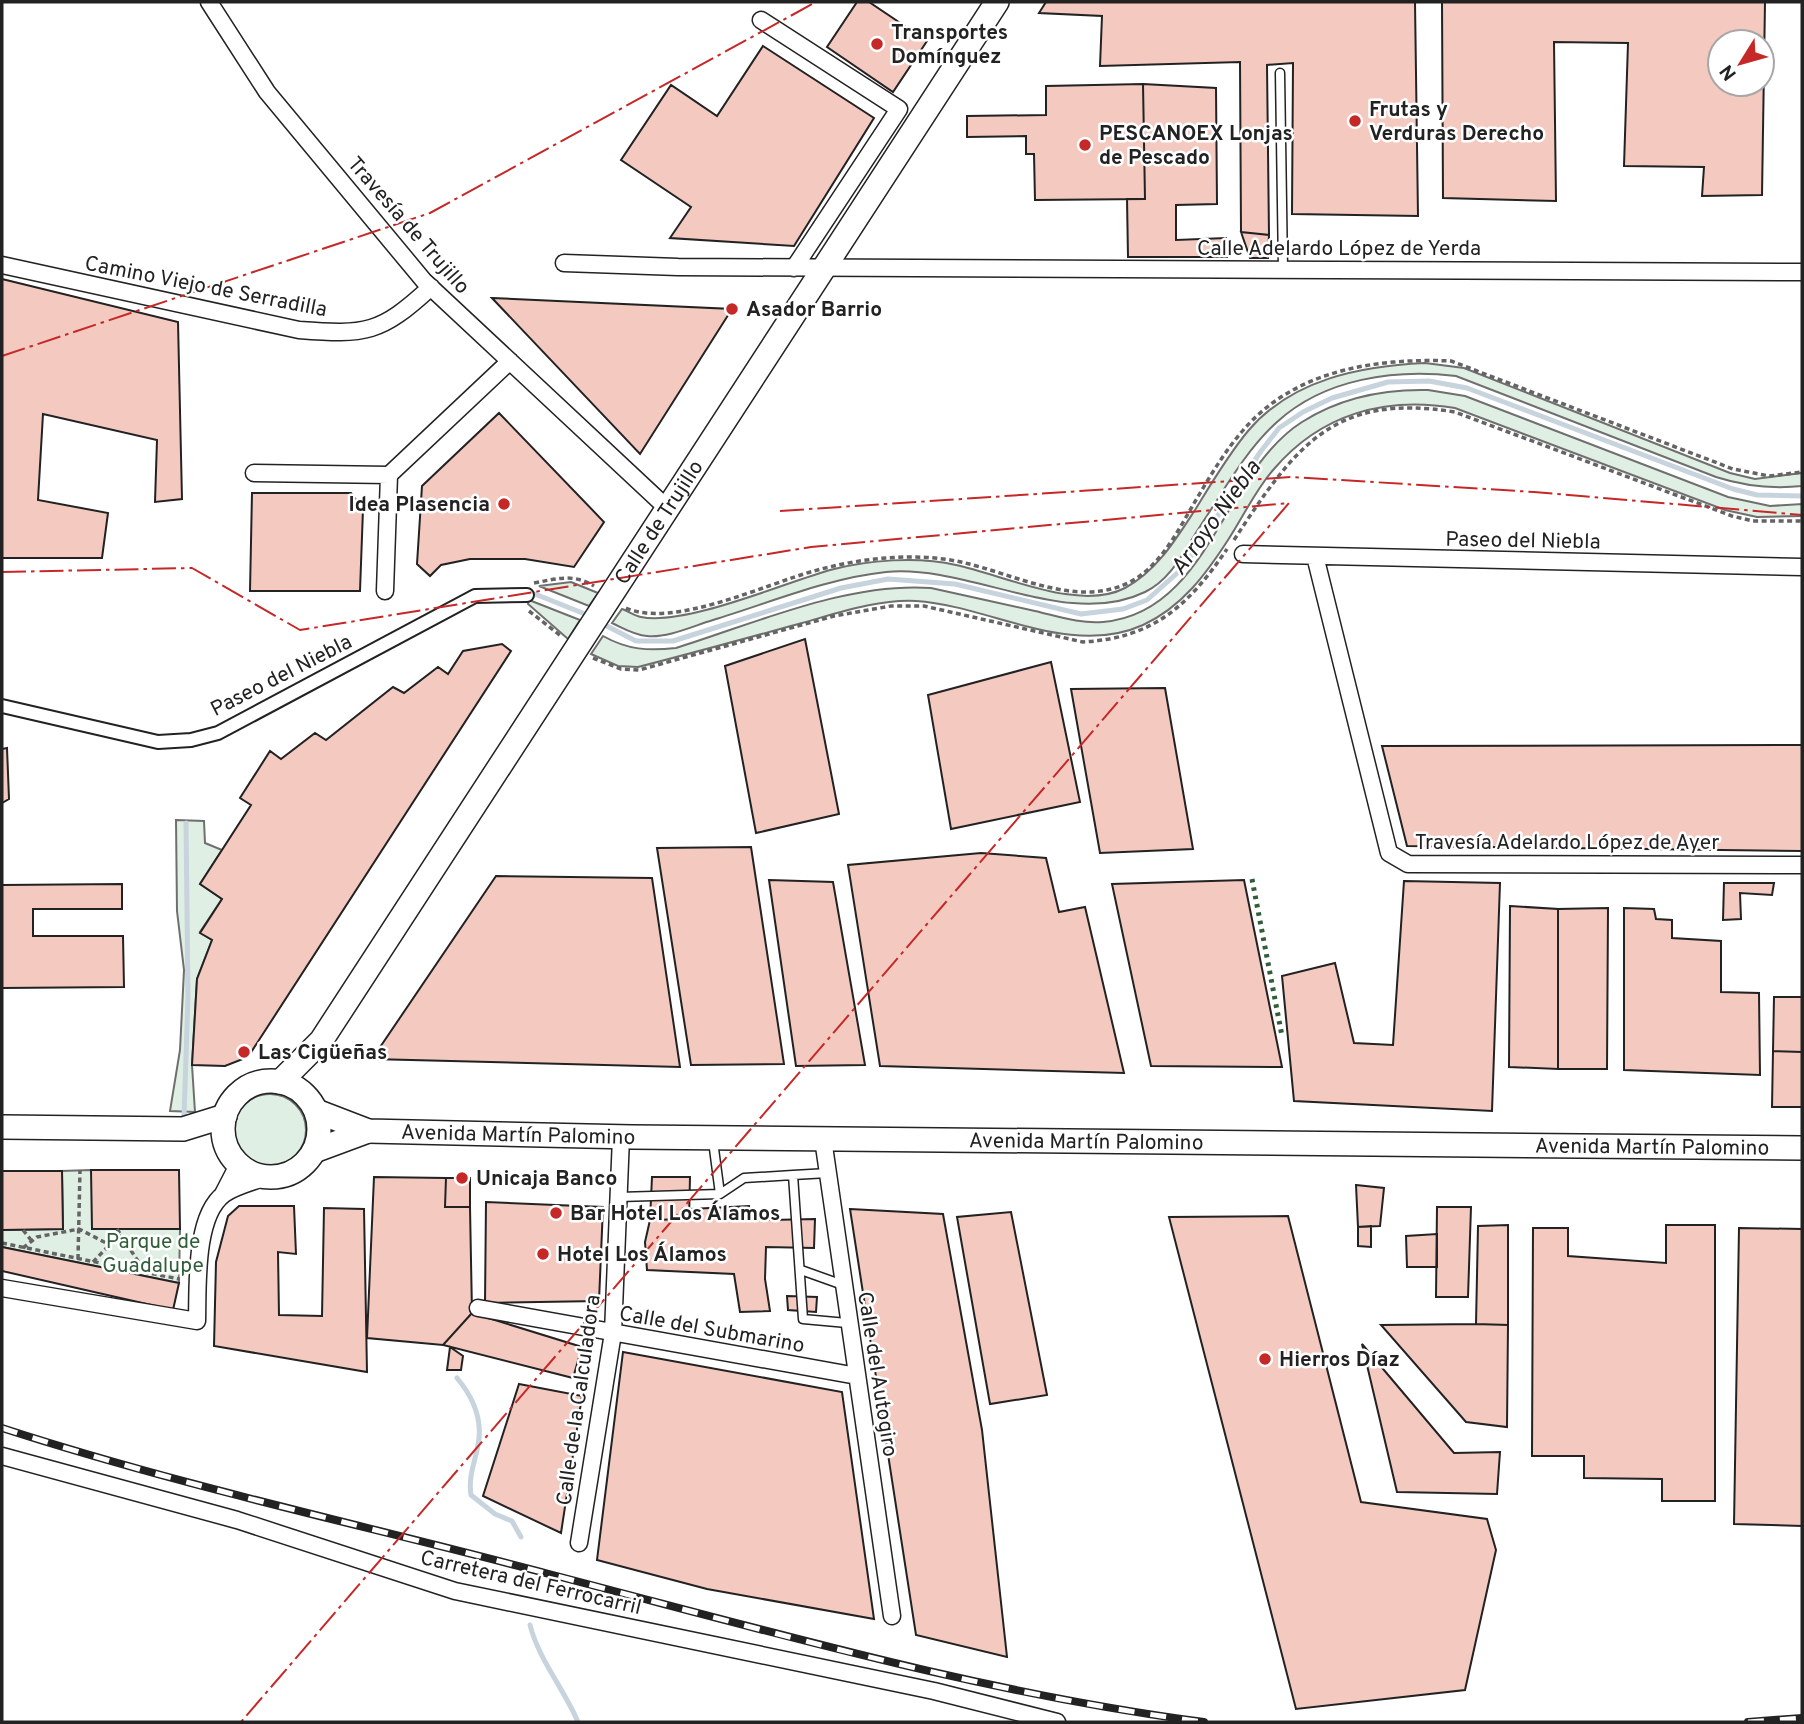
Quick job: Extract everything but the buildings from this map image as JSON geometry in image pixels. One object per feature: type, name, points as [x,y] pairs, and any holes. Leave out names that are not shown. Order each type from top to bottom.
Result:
[{"type":"main road","name":"Calle de Trujillo","points":[[321,1041],[997,2]]},
{"type":"main road","points":[[280,1082],[321,1041]]},
{"type":"main road","points":[[183,1129],[265,1177],[294,1172],[314,1151],[319,1138],[309,1102],[321,1041]]},
{"type":"main road","points":[[232,1156],[223,1131],[225,1115],[237,1095],[249,1086],[264,1081],[280,1082],[309,1102]]},
{"type":"main road","name":"Avenida Martín Palomino","points":[[309,1102],[368,1131]]},
{"type":"main road","points":[[2,1127],[183,1129],[225,1115]]},
{"type":"main road","name":"Avenida Martín Palomino","points":[[314,1151],[368,1131],[713,1138],[1802,1148]]},
{"type":"street","name":"Travesía de Trujillo","points":[[209,2],[267,92],[431,287],[667,509]]},
{"type":"street","points":[[761,20],[899,109],[794,268]]},
{"type":"street","name":"Calle Adelardo López de Yerda","points":[[564,263],[794,268],[874,266],[1802,272]]},
{"type":"street","name":"Camino Viejo de Serradilla","points":[[2,265],[299,330],[346,333],[374,329],[399,316],[431,287]]},
{"type":"street","points":[[254,473],[389,475],[510,361]]},
{"type":"street","points":[[385,591],[389,475]]},
{"type":"street","name":"Paseo del Niebla","points":[[1243,554],[1802,567]]},
{"type":"street","name":"Travesía Adelardo López de Ayer","points":[[1315,556],[1389,853],[1408,864],[1802,865]]},
{"type":"street","name":"Paseo del Niebla","points":[[2,706],[158,742],[191,740],[218,733],[475,596],[527,595]]},
{"type":"street","name":"Calle de la Calculadora","points":[[579,1543],[613,1333],[621,1136]]},
{"type":"street","name":"Calle del Autogiro","points":[[823,1139],[847,1324],[892,1616]]},
{"type":"street","points":[[2,1288],[197,1321],[201,1240],[210,1214],[223,1194],[232,1156]]},
{"type":"street","points":[[223,1194],[265,1177]]},
{"type":"street","name":"Calle del Submarino","points":[[478,1308],[857,1376]]},
{"type":"street","name":"Carretera del Ferrocarril","points":[[2,1456],[237,1520],[456,1591],[934,1691],[1057,1722]]},
{"type":"lane","points":[[1280,73],[1283,269]]},
{"type":"lane","points":[[713,1138],[720,1194]]},
{"type":"lane","points":[[619,1197],[720,1194],[744,1178],[828,1173]]},
{"type":"lane","points":[[793,1175],[803,1319],[847,1324]]},
{"type":"lane","points":[[801,1270],[843,1284]]},
{"type":"path","points":[[1802,472],[1769,476],[1733,469],[1451,362],[1412,359],[1368,363],[1333,372],[1303,385],[1248,425],[1222,458],[1174,537],[1153,563],[1133,580],[1116,588],[1097,593],[1073,592],[959,562],[902,558],[864,561],[815,570],[741,596],[672,613],[640,614],[576,578],[558,578],[530,584],[523,609],[604,665],[639,670],[834,616],[891,606],[924,606],[1083,642],[1107,641],[1132,634],[1183,606],[1205,582],[1279,473],[1304,447],[1352,415],[1385,408],[1419,406],[1455,412],[1732,516],[1753,521],[1802,521]]},
{"type":"path","points":[[78,1259],[80,1170]]},
{"type":"path","points":[[23,1248],[31,1241],[79,1229],[110,1245]]},
{"type":"path","points":[[117,1229],[145,1272]]},
{"type":"path","points":[[23,1230],[31,1241]]},
{"type":"path","points":[[93,1262],[120,1234]]},
{"type":"path","points":[[2,1243],[179,1279]]},
{"type":"green space","points":[[1425,363],[1464,368],[1730,473],[1755,479],[1802,473],[1802,486],[1759,486],[1716,477],[1456,376],[1385,376],[1339,386],[1317,395],[1277,422],[1245,459],[1170,573],[1145,592],[1115,602],[1083,604],[1051,600],[951,577],[918,572],[886,572],[821,585],[663,635],[642,635],[612,623],[622,609],[641,617],[683,615],[735,602],[830,570],[893,560],[941,562],[1064,594],[1086,596],[1125,588],[1147,573],[1165,554],[1241,440],[1266,413],[1306,387],[1329,379],[1352,372]]},
{"type":"green space","points":[[1428,390],[1465,396],[1728,497],[1770,506],[1802,504],[1802,516],[1757,517],[1725,510],[1455,408],[1404,405],[1356,413],[1333,422],[1292,450],[1261,485],[1220,553],[1192,588],[1157,618],[1115,634],[1087,636],[1059,633],[944,605],[902,601],[858,608],[638,667],[618,666],[591,654],[603,636],[638,648],[676,648],[802,606],[867,591],[899,588],[931,588],[1086,622],[1103,622],[1139,613],[1168,594],[1192,568],[1252,473],[1275,445],[1302,422],[1332,406],[1363,396]]},
{"type":"green space","points":[[571,582],[598,593],[589,606],[539,586]]},
{"type":"green space","points":[[529,600],[580,620],[568,639],[528,604]]},
{"type":"green space","points":[[176,820],[204,821],[205,843],[222,850],[200,884],[222,899],[200,932],[212,940],[197,979],[192,1065],[195,1112],[170,1111],[180,1050],[184,970],[177,911]]},
{"type":"green space","points":[[263,1094],[277,1094],[296,1104],[306,1123],[306,1137],[296,1156],[277,1166],[263,1166],[244,1156],[234,1137],[234,1123],[244,1104]]},
{"type":"green space","name":"Parque de Guadalupe","points":[[91,1170],[180,1229],[179,1283],[2,1247],[2,1230],[63,1229],[62,1171]]},
{"type":"waterway","name":"Arroyo Niebla","points":[[601,623],[636,641],[673,641],[841,588],[888,579],[955,584],[1081,614],[1123,609],[1147,600],[1183,568],[1279,428],[1303,412],[1332,398],[1388,382],[1429,381],[1467,388],[1733,489],[1757,495],[1802,496]]},
{"type":"waterway","name":"Arroyo Niebla","points":[[535,594],[590,616]]},
{"type":"waterway","points":[[184,1117],[188,997],[186,823]]},
{"type":"waterway","points":[[457,1378],[468,1393],[478,1418],[479,1436],[471,1476],[471,1495],[495,1514],[512,1521],[521,1537]]},
{"type":"waterway","points":[[530,1625],[539,1650],[578,1722]]},
{"type":"railway","points":[[2,1428],[137,1469],[874,1658],[1038,1695],[1204,1722]]},
{"type":"railway","points":[[1748,1722],[1802,1718]]},
{"type":"hedge","points":[[1252,879],[1282,1036]]},
{"type":"power","points":[[2,356],[430,213],[816,2]]},
{"type":"power","points":[[780,511],[1292,477],[1534,492],[1802,515]]},
{"type":"power","points":[[2,572],[192,568],[300,630],[811,547],[1289,503],[241,1722]]},
{"type":"place","name":"Transportes Domínguez","points":[[877,44]]},
{"type":"place","name":"Frutas y Verduras Derecho","points":[[1355,121]]},
{"type":"place","name":"PESCANOEX Lonjas de Pescado","points":[[1085,145]]},
{"type":"place","name":"Asador Barrio","points":[[732,309]]},
{"type":"place","name":"Idea Plasencia","points":[[504,504]]},
{"type":"place","name":"Las Cigüeñas","points":[[244,1052]]},
{"type":"place","name":"Unicaja Banco","points":[[462,1178]]},
{"type":"place","name":"Bar Hotel Los Álamos","points":[[556,1213]]},
{"type":"place","name":"Hotel Los Álamos","points":[[543,1254]]},
{"type":"place","name":"Hierros Díaz","points":[[1265,1359]]}]
